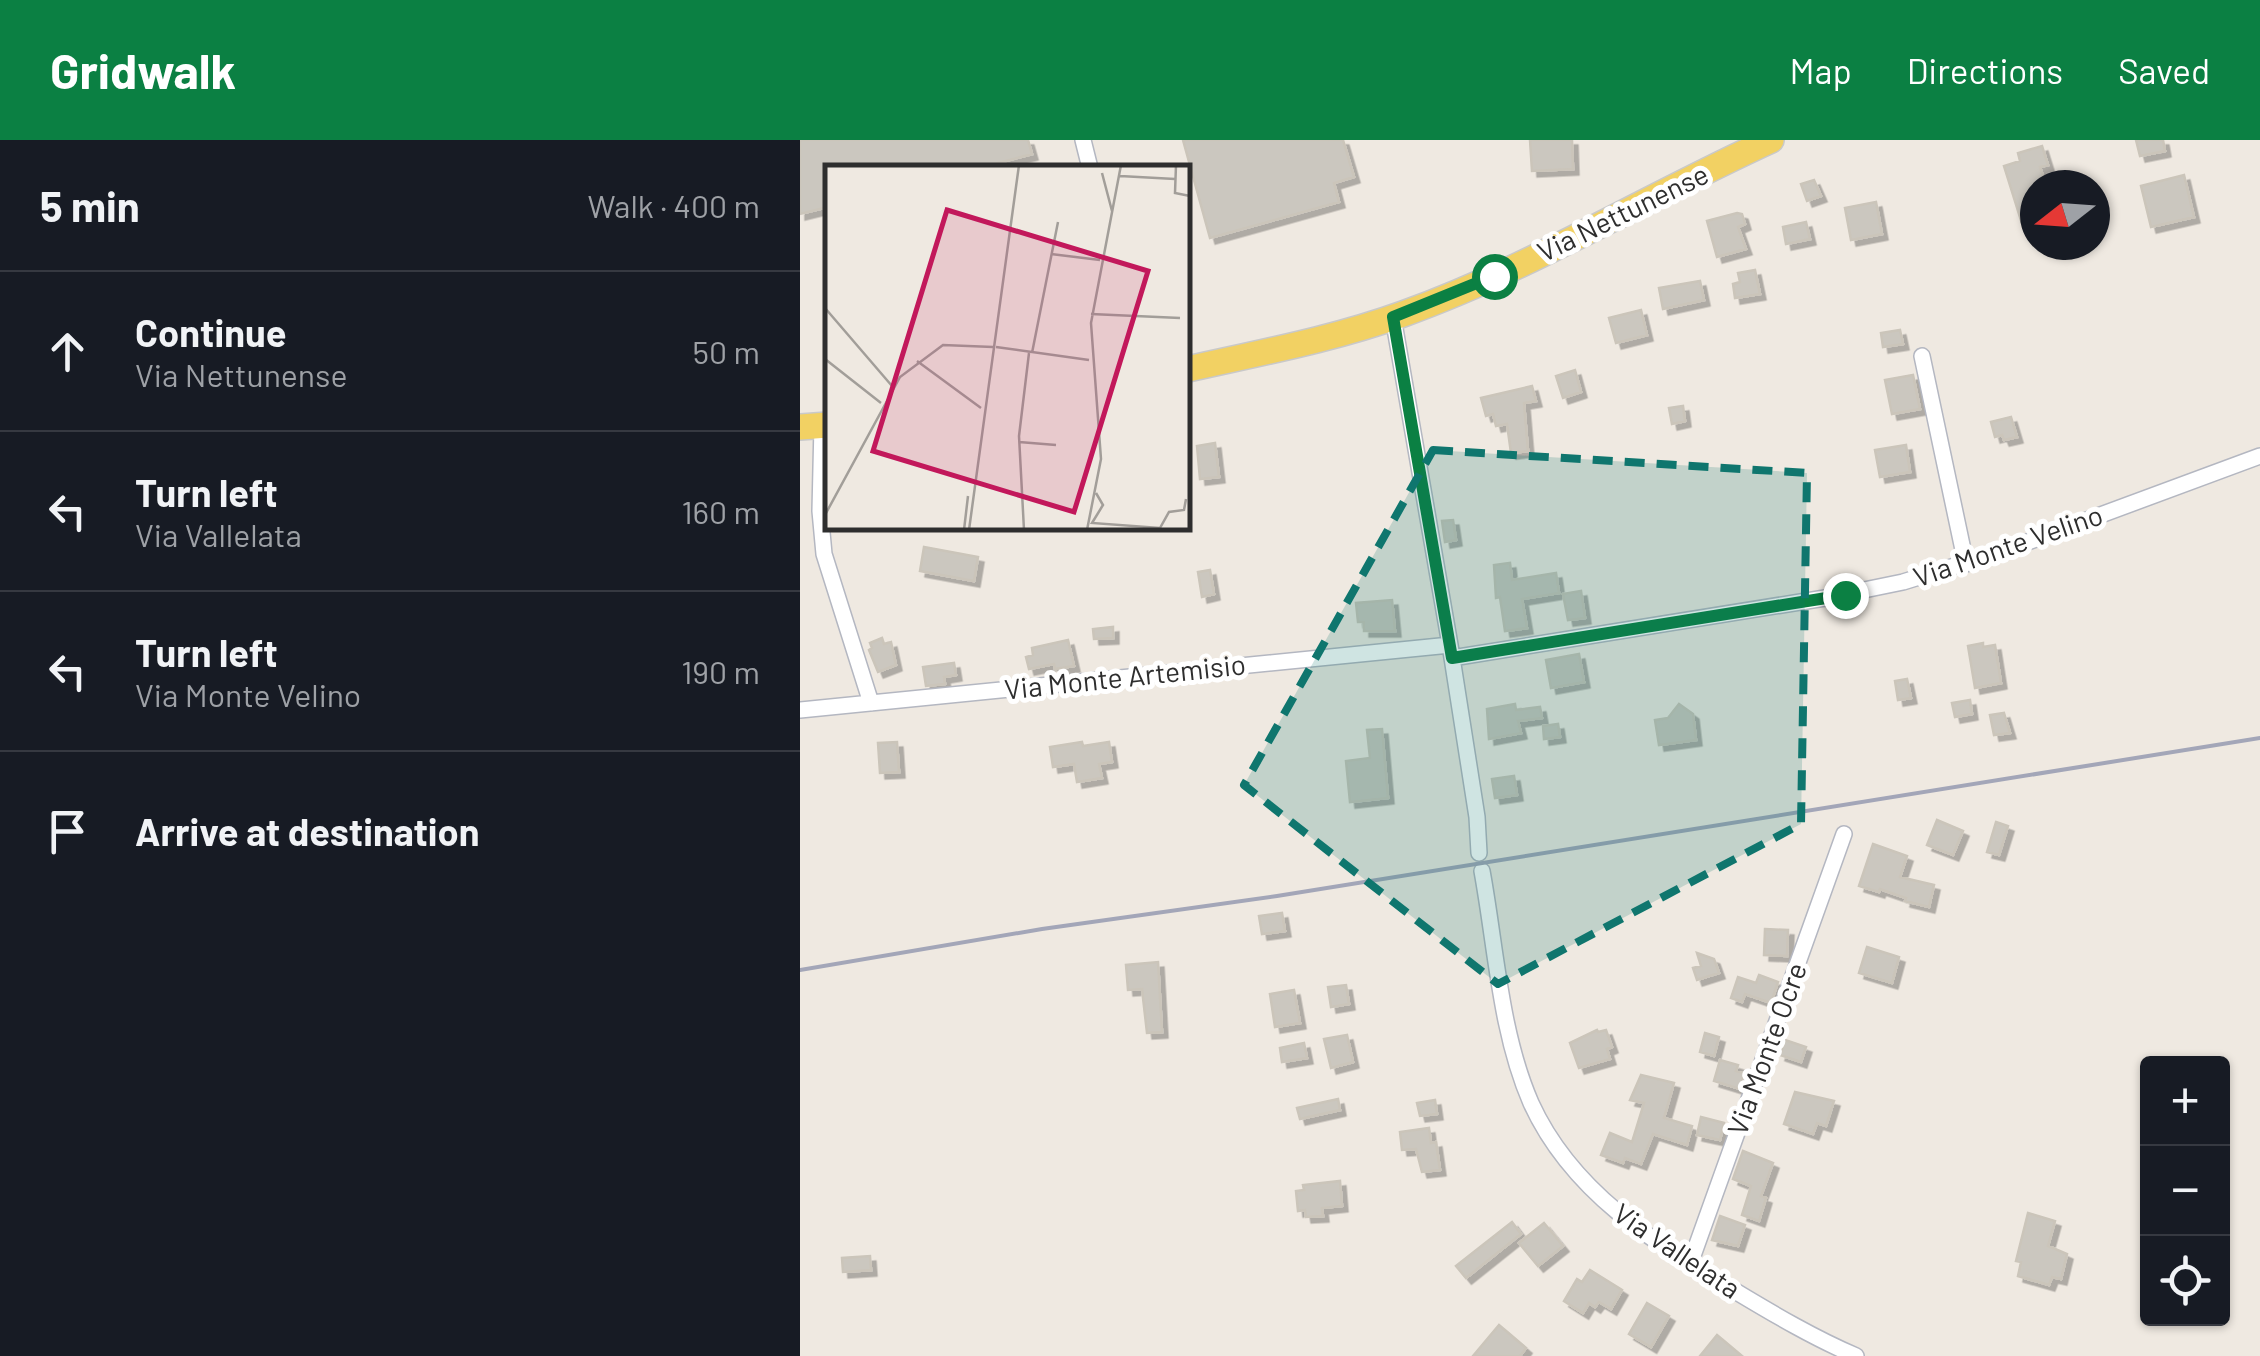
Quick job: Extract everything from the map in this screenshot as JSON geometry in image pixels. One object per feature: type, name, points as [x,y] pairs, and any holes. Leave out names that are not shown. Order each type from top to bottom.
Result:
[{"type":"main road","name":"Via Nettunense","points":[[1190,368],[1393,317],[1548,251],[1771,140]]},
{"type":"street","points":[[1083,140],[1089,165]]},
{"type":"street","points":[[1393,317],[1452,651],[1478,817],[1479,852]]},
{"type":"street","points":[[1922,356],[1966,564]]},
{"type":"street","points":[[817,426],[824,554],[871,703]]},
{"type":"street","name":"Via Monte Velino","points":[[1452,651],[1845,595],[1966,564],[2260,456]]},
{"type":"street","name":"Via Monte Artemisio","points":[[800,710],[1452,651]]},
{"type":"street","name":"Via Monte Ocre","points":[[1690,1264],[1844,834]]},
{"type":"street","name":"Via Vallelata","points":[[1482,871],[1511,1037],[1530,1100],[1556,1148],[1592,1191],[1625,1220],[1786,1322],[1856,1356]]},
{"type":"highlighted area","points":[[1433,450],[1807,473],[1801,824],[1498,984],[1244,785]]},
{"type":"building","points":[[800,140],[1028,140],[1032,154],[990,165],[825,165],[825,208],[800,214]]},
{"type":"building","points":[[1183,140],[1343,140],[1354,177],[1334,183],[1339,202],[1210,238]]},
{"type":"building","points":[[1530,140],[1572,140],[1573,169],[1532,171]]},
{"type":"building","points":[[2136,140],[2163,140],[2165,151],[2140,156]]},
{"type":"building","points":[[2042,146],[2048,165],[2040,167],[2041,170],[2020,170],[2020,217],[2004,166],[2020,161],[2018,153]]},
{"type":"building","points":[[2184,175],[2194,217],[2151,227],[2141,186]]},
{"type":"building","points":[[1814,180],[1821,196],[1807,201],[1801,184]]},
{"type":"building","points":[[1876,202],[1882,234],[1851,240],[1845,208]]},
{"type":"building","points":[[1742,214],[1745,224],[1738,227],[1746,249],[1717,257],[1707,221]]},
{"type":"building","points":[[1806,222],[1810,239],[1786,244],[1783,227]]},
{"type":"building","points":[[1755,270],[1760,294],[1735,298],[1733,284],[1740,282],[1738,273]]},
{"type":"building","points":[[1700,281],[1704,300],[1663,309],[1659,288]]},
{"type":"building","points":[[1641,310],[1647,335],[1616,343],[1609,318]]},
{"type":"building","points":[[1900,330],[1903,344],[1883,347],[1881,333]]},
{"type":"building","points":[[1575,370],[1581,392],[1563,398],[1556,376]]},
{"type":"building","points":[[1913,375],[1920,409],[1892,414],[1885,380]]},
{"type":"building","points":[[1532,386],[1536,401],[1524,403],[1528,451],[1511,453],[1507,424],[1496,426],[1493,414],[1486,416],[1481,398]]},
{"type":"building","points":[[1683,406],[1685,421],[1672,424],[1669,408]]},
{"type":"building","points":[[2011,417],[2017,437],[1995,437],[1991,422]]},
{"type":"building","points":[[1215,443],[1219,477],[1200,479],[1197,446]]},
{"type":"building","points":[[1906,445],[1910,472],[1880,477],[1875,450]]},
{"type":"building","points":[[1453,520],[1456,540],[1445,542],[1442,521]]},
{"type":"building","points":[[924,547],[978,557],[974,581],[920,571]]},
{"type":"building","points":[[1510,563],[1512,580],[1556,573],[1559,593],[1522,599],[1527,628],[1505,631],[1500,597],[1496,598],[1494,565]]},
{"type":"building","points":[[1210,570],[1214,594],[1202,597],[1198,572]]},
{"type":"building","points":[[1581,591],[1585,618],[1568,620],[1563,594]]},
{"type":"building","points":[[1392,600],[1395,631],[1364,631],[1364,622],[1358,622],[1356,603]]},
{"type":"building","points":[[1113,627],[1113,638],[1094,639],[1093,629]]},
{"type":"building","points":[[882,638],[884,644],[891,642],[896,665],[878,672],[869,650],[870,643]]},
{"type":"building","points":[[1068,640],[1074,666],[1055,669],[1054,664],[1029,669],[1026,657],[1033,655],[1032,648]]},
{"type":"building","points":[[1983,643],[1983,647],[1995,645],[2001,683],[1975,688],[1968,646]]},
{"type":"building","points":[[1579,654],[1584,682],[1551,688],[1546,660]]},
{"type":"building","points":[[954,663],[956,675],[944,677],[945,684],[926,686],[923,667]]},
{"type":"building","points":[[1907,679],[1911,698],[1898,700],[1895,681]]},
{"type":"building","points":[[1970,700],[1972,714],[1955,717],[1952,703]]},
{"type":"building","points":[[1515,704],[1516,710],[1540,707],[1542,718],[1518,721],[1521,733],[1489,739],[1487,709]]},
{"type":"building","points":[[1679,704],[1693,714],[1696,740],[1659,745],[1655,720],[1668,718]]},
{"type":"building","points":[[2004,713],[2010,733],[1994,735],[1990,715]]},
{"type":"building","points":[[1558,724],[1560,737],[1544,739],[1543,726]]},
{"type":"building","points":[[1382,729],[1388,798],[1350,802],[1346,761],[1370,758],[1367,730]]},
{"type":"building","points":[[897,742],[899,772],[880,773],[878,743]]},
{"type":"building","points":[[1082,742],[1083,746],[1109,742],[1112,762],[1099,764],[1102,778],[1077,782],[1074,764],[1053,767],[1050,747]]},
{"type":"building","points":[[1514,776],[1517,795],[1495,798],[1492,779]]},
{"type":"building","points":[[1937,820],[1963,831],[1953,855],[1927,845]]},
{"type":"building","points":[[1996,822],[2008,826],[1999,855],[1987,852]]},
{"type":"building","points":[[1873,844],[1907,856],[1900,877],[1934,885],[1929,907],[1880,889],[1879,892],[1859,886]]},
{"type":"building","points":[[1282,913],[1285,931],[1262,934],[1259,916]]},
{"type":"building","points":[[1765,929],[1788,930],[1787,956],[1764,955]]},
{"type":"building","points":[[1867,947],[1899,957],[1892,983],[1859,973]]},
{"type":"building","points":[[1697,953],[1714,959],[1719,973],[1697,980],[1693,968],[1701,966]]},
{"type":"building","points":[[1158,962],[1162,1032],[1147,1033],[1142,989],[1128,990],[1126,965]]},
{"type":"building","points":[[1759,975],[1778,982],[1771,1003],[1745,994],[1742,1002],[1731,998],[1738,977],[1756,983]]},
{"type":"building","points":[[1346,985],[1349,1004],[1331,1007],[1328,987]]},
{"type":"building","points":[[1294,990],[1300,1023],[1275,1027],[1270,994]]},
{"type":"building","points":[[1597,1030],[1606,1030],[1612,1047],[1607,1049],[1610,1059],[1579,1068],[1570,1043]]},
{"type":"building","points":[[1705,1033],[1719,1037],[1714,1056],[1700,1052]]},
{"type":"building","points":[[1347,1035],[1353,1062],[1331,1068],[1324,1039]]},
{"type":"building","points":[[1785,1040],[1806,1047],[1801,1062],[1780,1055]]},
{"type":"building","points":[[1304,1043],[1307,1058],[1282,1062],[1280,1048]]},
{"type":"building","points":[[1720,1060],[1738,1065],[1736,1071],[1744,1073],[1740,1089],[1714,1081]]},
{"type":"building","points":[[1641,1075],[1674,1083],[1664,1118],[1692,1126],[1687,1145],[1653,1134],[1641,1164],[1625,1158],[1623,1163],[1601,1155],[1610,1133],[1632,1142],[1644,1103],[1630,1100]]},
{"type":"building","points":[[1795,1092],[1834,1101],[1826,1126],[1817,1123],[1813,1134],[1784,1124]]},
{"type":"building","points":[[1338,1099],[1340,1110],[1300,1119],[1297,1108]]},
{"type":"building","points":[[1435,1100],[1437,1114],[1420,1116],[1417,1103]]},
{"type":"building","points":[[1701,1117],[1724,1123],[1720,1140],[1697,1135]]},
{"type":"building","points":[[1429,1128],[1431,1143],[1436,1142],[1440,1170],[1422,1172],[1416,1149],[1402,1150],[1400,1132]]},
{"type":"building","points":[[1743,1151],[1773,1163],[1761,1196],[1766,1198],[1759,1221],[1742,1215],[1751,1186],[1733,1179]]},
{"type":"building","points":[[1340,1181],[1342,1206],[1322,1208],[1323,1216],[1306,1217],[1305,1210],[1298,1211],[1296,1191],[1304,1190],[1303,1185]]},
{"type":"building","points":[[2028,1213],[2055,1221],[2048,1246],[2067,1254],[2061,1279],[2052,1277],[2049,1285],[2018,1276],[2021,1262],[2016,1261]]},
{"type":"building","points":[[1720,1216],[1745,1225],[1738,1246],[1712,1240]]},
{"type":"building","points":[[1512,1222],[1521,1234],[1466,1278],[1456,1266]]},
{"type":"building","points":[[1544,1223],[1563,1246],[1538,1266],[1519,1243]]},
{"type":"building","points":[[870,1256],[871,1270],[843,1272],[842,1258]]},
{"type":"building","points":[[1590,1270],[1622,1290],[1611,1309],[1599,1302],[1595,1307],[1589,1303],[1583,1313],[1564,1301],[1577,1279],[1582,1282]]},
{"type":"building","points":[[1647,1303],[1669,1316],[1651,1347],[1629,1334]]},
{"type":"building","points":[[1499,1325],[1526,1348],[1520,1356],[1473,1356]]},
{"type":"building","points":[[1717,1335],[1742,1356],[1700,1356]]},
{"type":"railway","points":[[800,970],[2260,738]]},
{"type":"route","points":[[1494,276],[1393,317],[1452,658],[1845,595]]}]
